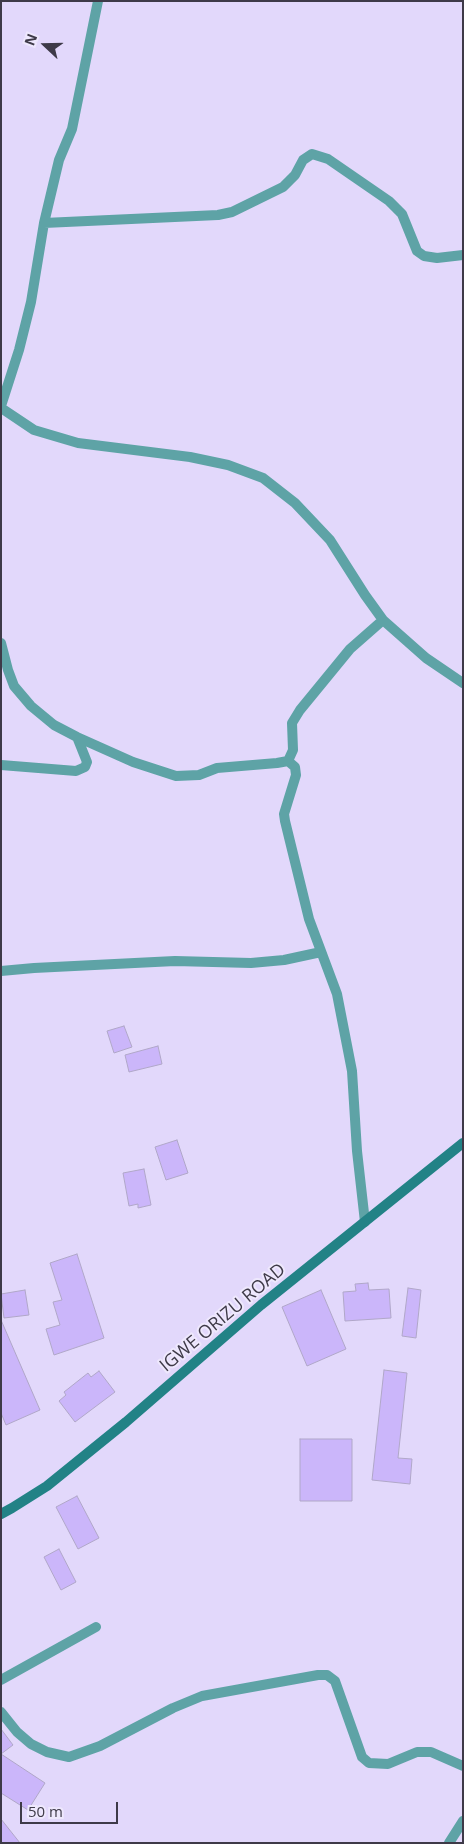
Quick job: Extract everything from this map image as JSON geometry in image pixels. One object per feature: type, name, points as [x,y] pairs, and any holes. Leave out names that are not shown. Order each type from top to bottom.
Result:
[{"type":"main road","name":"IGWE ORIZU ROAD","points":[[1,1514],[46,1486],[126,1422],[261,1305],[463,1143]]},
{"type":"street","points":[[98,1],[72,129],[59,160],[44,222],[29,310],[1,407],[34,430],[78,443],[190,457],[228,465],[263,478],[294,503],[330,540],[383,620],[426,658],[463,683]]},
{"type":"street","points":[[44,222],[218,215],[232,212],[283,187],[296,175],[303,160],[312,154],[328,159],[390,201],[402,214],[417,251],[424,256],[437,258],[463,255]]},
{"type":"street","points":[[288,761],[293,750],[292,723],[300,710],[350,650],[383,620]]},
{"type":"street","points":[[1,643],[14,686],[31,706],[54,725],[133,762],[176,776],[199,775],[217,768],[288,761]]},
{"type":"street","points":[[1,766],[76,772],[85,767],[87,762],[77,737]]},
{"type":"street","points":[[288,761],[295,767],[296,775],[284,814],[285,821],[309,919],[337,994],[352,1071],[357,1151],[365,1222]]},
{"type":"street","points":[[1,971],[175,961],[251,963],[284,960],[321,952]]},
{"type":"street","points":[[1,1680],[96,1627]]},
{"type":"street","points":[[1,1712],[17,1732],[31,1744],[47,1752],[69,1757],[100,1746],[173,1708],[202,1696],[318,1675],[327,1676],[335,1681],[362,1758],[368,1763],[388,1764],[417,1752],[431,1752],[463,1766]]},
{"type":"street","points":[[449,1843],[463,1821]]},
{"type":"building","points":[[124,1026],[132,1047],[114,1053],[107,1031]]},
{"type":"building","points":[[158,1046],[162,1064],[129,1072],[125,1055]]},
{"type":"building","points":[[177,1140],[188,1173],[166,1180],[155,1147]]},
{"type":"building","points":[[144,1169],[151,1205],[138,1208],[138,1204],[129,1206],[123,1173]]},
{"type":"building","points":[[77,1254],[104,1338],[54,1355],[46,1329],[60,1325],[53,1302],[62,1300],[50,1263]]},
{"type":"building","points":[[368,1283],[369,1290],[389,1289],[391,1318],[345,1321],[343,1292],[356,1291],[355,1284]]},
{"type":"building","points":[[408,1288],[421,1290],[416,1338],[402,1336]]},
{"type":"building","points":[[25,1290],[29,1315],[4,1318],[1,1294]]},
{"type":"building","points":[[321,1290],[346,1349],[307,1366],[282,1307]]},
{"type":"building","points":[[1,1320],[40,1410],[6,1425],[1,1413]]},
{"type":"building","points":[[384,1370],[407,1373],[398,1458],[412,1459],[410,1484],[372,1480]]},
{"type":"building","points":[[99,1371],[115,1392],[75,1422],[59,1401],[66,1395],[64,1392],[88,1373],[91,1377]]},
{"type":"building","points":[[300,1439],[352,1439],[352,1501],[300,1501]]},
{"type":"building","points":[[77,1496],[99,1538],[78,1549],[56,1507]]},
{"type":"building","points":[[59,1549],[76,1582],[61,1590],[44,1557]]},
{"type":"building","points":[[1,1729],[13,1745],[1,1754]]},
{"type":"building","points":[[1,1754],[45,1783],[28,1810],[1,1793]]},
{"type":"building","points":[[1,1819],[20,1843],[1,1843]]}]
